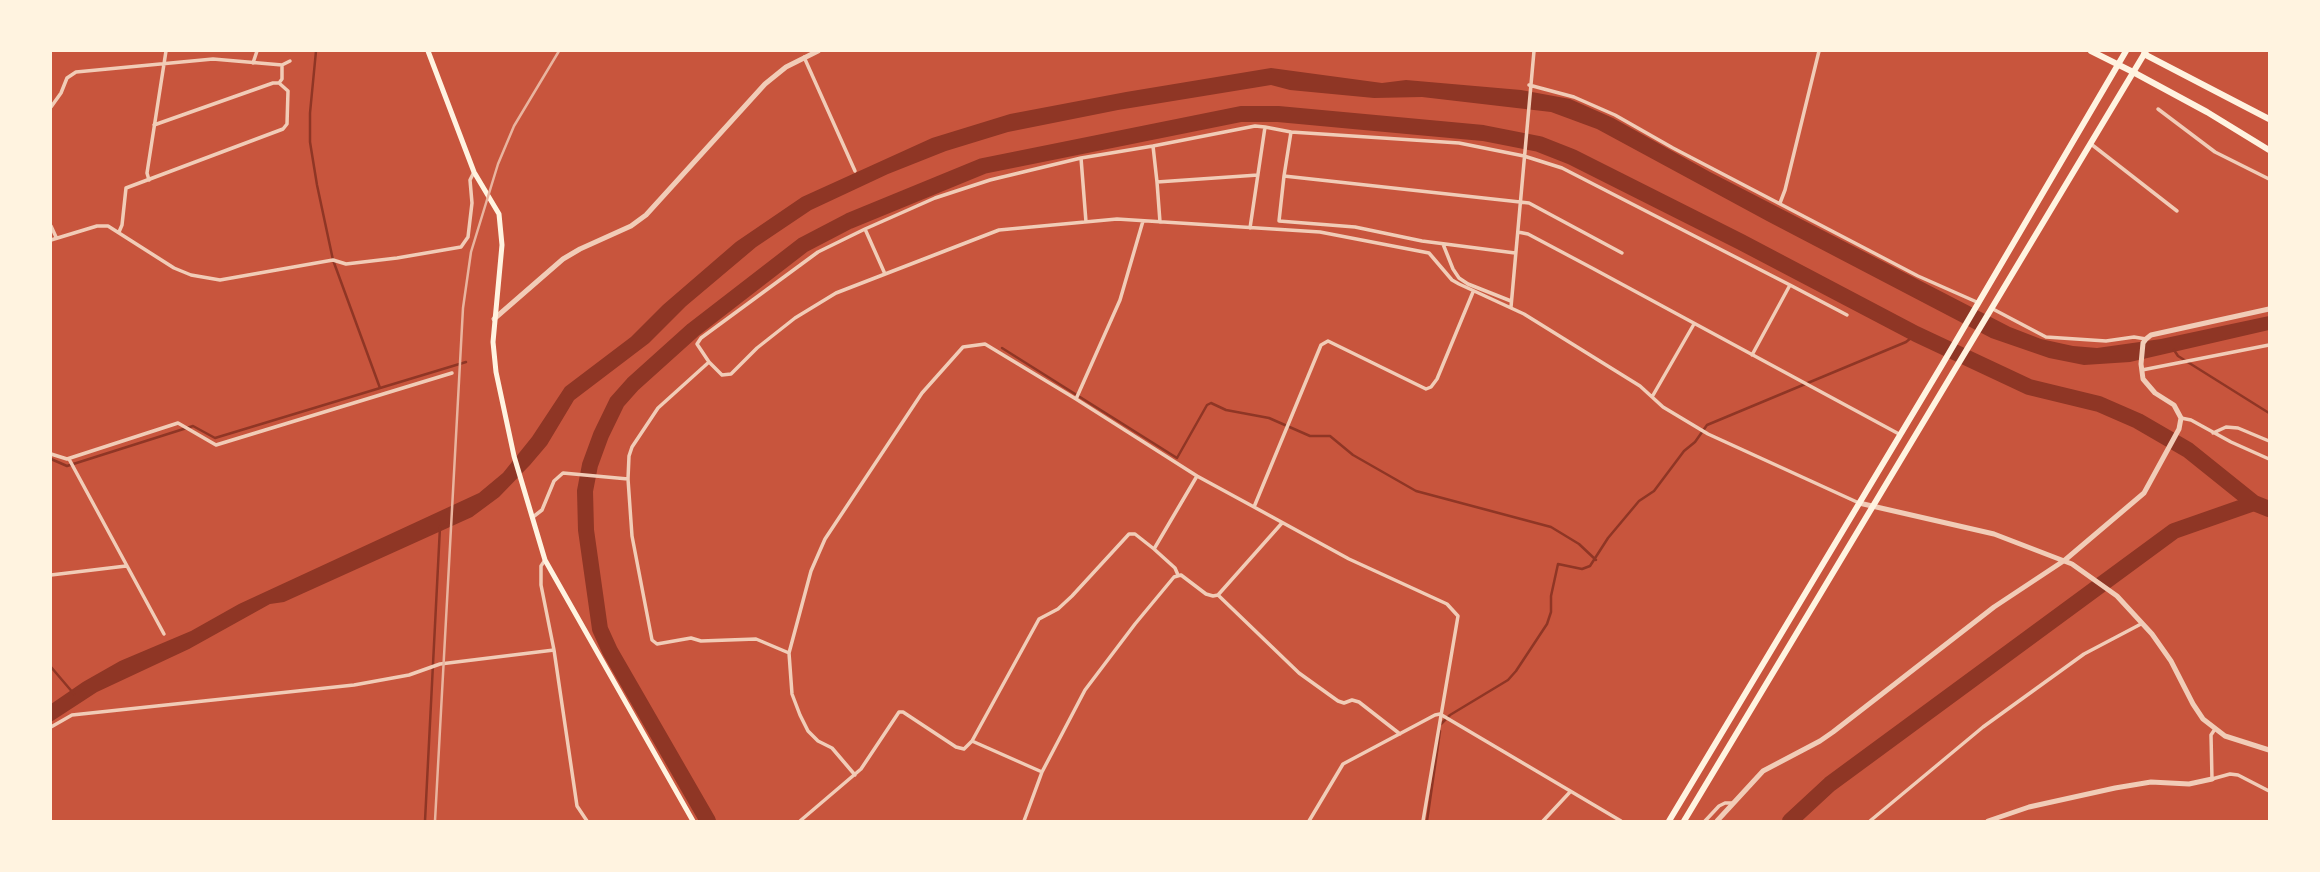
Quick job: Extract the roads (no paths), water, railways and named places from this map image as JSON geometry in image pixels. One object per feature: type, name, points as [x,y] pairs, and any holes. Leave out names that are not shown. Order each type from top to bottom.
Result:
[{"type":"main road","points":[[428,51],[474,172],[494,203],[502,230],[494,318],[496,372],[514,456],[545,559],[693,821]]},
{"type":"main road","points":[[2091,51],[2207,112],[2269,150]]},
{"type":"main road","points":[[1669,821],[2126,51]]},
{"type":"main road","points":[[1684,821],[2133,72],[2142,52],[2269,118]]},
{"type":"street","points":[[149,180],[147,173],[166,51]]},
{"type":"street","points":[[253,63],[257,51]]},
{"type":"street","points":[[494,318],[563,259],[631,226],[646,215],[765,84],[804,57],[818,51]]},
{"type":"street","points":[[1511,307],[1534,51]]},
{"type":"street","points":[[1780,203],[1819,51]]},
{"type":"street","points":[[804,57],[855,171]]},
{"type":"street","points":[[51,107],[67,78],[76,72],[213,59],[282,65],[290,61]]},
{"type":"street","points":[[279,83],[282,79],[282,65]]},
{"type":"street","points":[[119,232],[126,188],[283,129],[287,124],[288,90],[279,83],[274,83],[154,125]]},
{"type":"street","points":[[1529,87],[1574,97],[1594,105],[1918,276],[1978,304]]},
{"type":"street","points":[[2158,108],[2215,152],[2269,180]]},
{"type":"street","points":[[1847,315],[1593,182],[1524,153],[1459,143],[1291,132],[1255,126],[1081,158],[990,180],[935,198],[818,252],[696,344],[722,374],[731,374],[757,348],[795,318],[836,293],[999,230],[1117,219],[1320,232],[1421,251],[1436,259],[1452,280],[1473,292],[1511,307],[1628,379],[1663,407],[1708,434],[1859,503],[1994,534],[2072,564],[2117,596],[2137,616],[2171,661],[2193,704],[2215,729],[2240,743],[2269,750]]},
{"type":"street","points":[[1250,228],[1265,127]]},
{"type":"street","points":[[1291,132],[1279,220],[1355,227],[1443,244],[1516,253]]},
{"type":"street","points":[[2090,143],[2177,211]]},
{"type":"street","points":[[1153,146],[1160,222]]},
{"type":"street","points":[[1081,158],[1086,222]]},
{"type":"street","points":[[51,240],[97,226],[108,226],[174,268],[191,275],[220,280],[334,260],[346,264],[461,247],[467,237],[472,203],[470,180],[474,172]]},
{"type":"street","points":[[1157,182],[1258,175]]},
{"type":"street","points":[[1284,176],[1529,203],[1622,253]]},
{"type":"street","points":[[1076,398],[1120,300],[1143,221]]},
{"type":"street","points":[[51,226],[56,237]]},
{"type":"street","points":[[865,229],[885,274]]},
{"type":"street","points":[[1518,232],[1528,234],[1900,435]]},
{"type":"street","points":[[1443,244],[1459,278],[1511,301]]},
{"type":"street","points":[[1752,355],[1790,285]]},
{"type":"street","points":[[1254,507],[1321,345],[1328,341],[1426,389],[1437,379],[1473,292]]},
{"type":"street","points":[[1717,821],[1763,771],[1820,741],[1994,607],[2065,560],[2139,498],[2167,453],[2179,429],[2181,418],[2174,405],[2155,394],[2146,384],[2141,367],[2144,341],[2151,335],[2269,309]]},
{"type":"street","points":[[1989,311],[2046,337],[2096,341],[2134,337],[2144,341]]},
{"type":"street","points":[[1653,397],[1693,324]]},
{"type":"street","points":[[855,775],[832,748],[808,732],[792,694],[789,653],[811,571],[825,539],[922,393],[963,347],[985,344],[1198,476],[1349,559],[1454,609],[1458,615],[1458,623],[1423,821]]},
{"type":"street","points":[[2141,367],[2269,345]]},
{"type":"street","points":[[709,362],[658,408],[647,422],[629,456],[632,536],[652,640],[657,644],[691,638],[701,642],[756,639],[789,653]]},
{"type":"street","points":[[51,454],[70,460],[178,424],[216,445],[452,373]]},
{"type":"street","points":[[2181,418],[2191,420],[2269,459]]},
{"type":"street","points":[[2213,433],[2226,427],[2238,428],[2269,441]]},
{"type":"street","points":[[70,460],[164,634]]},
{"type":"street","points":[[531,518],[542,510],[558,475],[578,473],[628,479]]},
{"type":"street","points":[[1154,550],[1198,476]]},
{"type":"street","points":[[800,821],[855,775],[899,712],[904,712],[956,747],[964,749],[972,741],[1039,619],[1058,609],[1072,596],[1129,534],[1135,534],[1175,568],[1178,575],[1213,596],[1282,523]]},
{"type":"street","points":[[545,559],[541,566],[541,585],[554,650],[577,806],[587,821]]},
{"type":"street","points":[[51,575],[126,566]]},
{"type":"street","points":[[1024,821],[1042,772],[1085,691],[1135,624],[1178,575]]},
{"type":"street","points":[[1217,594],[1299,673],[1338,701],[1359,702],[1400,734]]},
{"type":"street","points":[[1870,821],[1983,727],[2084,654],[2143,623]]},
{"type":"street","points":[[51,727],[72,715],[354,685],[409,675],[450,663],[554,650]]},
{"type":"street","points":[[1309,821],[1343,764],[1440,714],[1621,821]]},
{"type":"street","points":[[2212,779],[2211,735],[2215,729]]},
{"type":"street","points":[[972,741],[1042,772]]},
{"type":"street","points":[[1991,821],[2029,807],[2151,782],[2189,784],[2230,774],[2238,775],[2269,792]]},
{"type":"street","points":[[1543,821],[1570,791]]},
{"type":"street","points":[[1705,821],[1719,806],[1733,803]]},
{"type":"waterway","points":[[316,51],[310,142],[317,185],[333,260],[380,388]]},
{"type":"waterway","points":[[708,821],[600,629],[586,530],[585,491],[590,465],[617,402],[693,330],[803,245],[849,221],[983,166],[1241,114],[1278,114],[1483,133],[1539,144],[1572,157],[1916,334],[2029,387],[2099,404],[2138,421],[2188,450],[2254,503],[2269,509]]},
{"type":"waterway","points":[[1441,724],[1450,715],[1508,680],[1547,624],[1558,564],[1582,569],[1590,566],[1608,538],[1639,501],[1654,491],[1707,425],[1906,342],[1916,334]]},
{"type":"waterway","points":[[1002,348],[1177,458],[1207,405],[1211,403],[1226,410],[1269,418],[1310,436],[1330,436],[1353,455],[1416,491],[1551,527],[1579,544],[1596,560]]},
{"type":"waterway","points":[[2174,350],[2178,356],[2269,413]]},
{"type":"waterway","points":[[51,459],[67,466],[193,426],[215,438],[466,362]]},
{"type":"waterway","points":[[1790,821],[1830,784],[2174,531],[2254,503]]},
{"type":"waterway","points":[[425,821],[440,527]]},
{"type":"waterway","points":[[51,667],[74,694]]},
{"type":"waterway","points":[[1427,821],[1440,731]]},
{"type":"railway","points":[[435,821],[463,308],[471,252],[498,164],[514,126],[559,51]]}]
